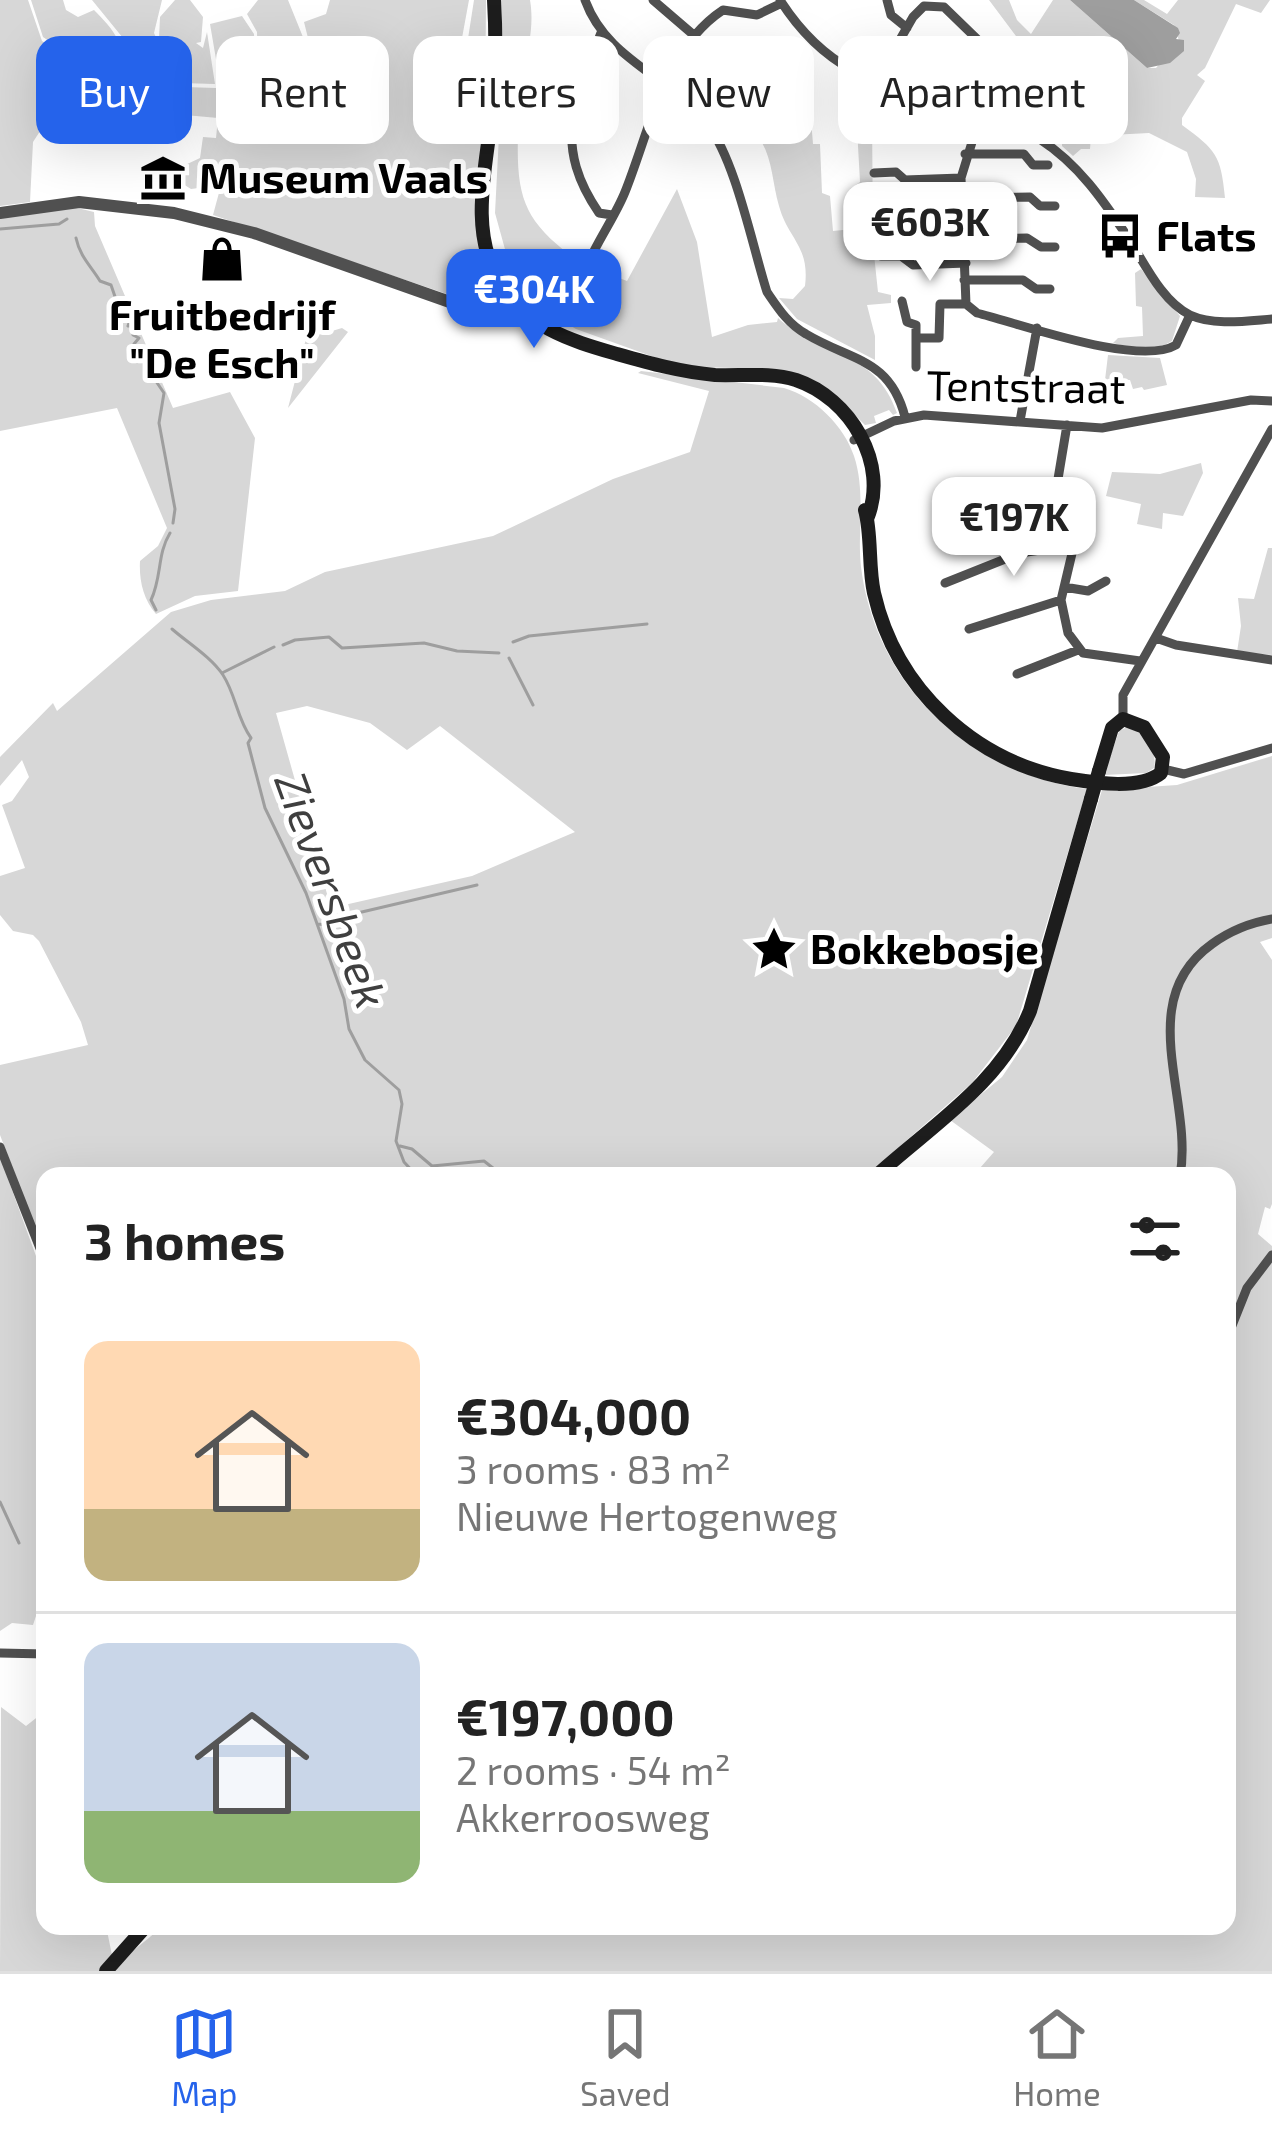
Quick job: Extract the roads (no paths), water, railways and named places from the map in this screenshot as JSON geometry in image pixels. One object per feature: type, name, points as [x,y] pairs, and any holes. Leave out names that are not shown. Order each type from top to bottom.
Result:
[{"type":"main road","points":[[494,0],[495,82],[484,193],[492,245],[505,286],[543,319],[609,352],[679,370],[765,377],[816,398],[837,416],[858,438],[872,473],[867,518],[870,572],[888,636],[914,681],[961,731],[1014,763],[1063,777],[1136,782],[1156,778],[1163,769],[1162,754],[1138,722],[1123,719],[1112,728],[1099,771],[1090,799],[1036,991],[1016,1041],[980,1085],[887,1167]]},
{"type":"main road","points":[[106,1971],[138,1935]]},
{"type":"street","points":[[585,0],[601,33],[643,70]]},
{"type":"street","points":[[653,0],[695,36]]},
{"type":"street","points":[[887,0],[891,15],[907,28]]},
{"type":"street","points":[[697,36],[727,4],[757,15],[781,2],[800,31],[838,62]]},
{"type":"street","points":[[902,36],[925,6],[938,5],[974,36]]},
{"type":"street","points":[[601,33],[573,108],[570,142],[578,172],[599,214],[612,215]]},
{"type":"street","points":[[594,251],[623,198],[643,142]]},
{"type":"street","points":[[720,144],[766,292],[781,313],[806,334],[885,375],[905,418]]},
{"type":"street","points":[[966,304],[960,198],[968,144]]},
{"type":"street","points":[[1046,144],[1076,168],[1159,284],[1190,315],[1221,321],[1272,319]]},
{"type":"street","points":[[965,154],[1024,154],[1033,165],[1048,165]]},
{"type":"street","points":[[874,173],[896,172],[905,180],[961,178]]},
{"type":"street","points":[[960,198],[1023,197],[1040,206],[1055,206]]},
{"type":"street","points":[[0,214],[79,202],[174,214],[254,233],[458,303],[505,286]]},
{"type":"street","points":[[873,213],[894,212],[907,222],[963,221]]},
{"type":"street","points":[[965,239],[1027,238],[1038,246],[1055,247]]},
{"type":"street","points":[[880,256],[901,256],[913,265],[966,263]]},
{"type":"street","points":[[964,280],[1023,280],[1036,289],[1050,289]]},
{"type":"street","points":[[902,301],[908,322],[916,325],[916,368]]},
{"type":"street","points":[[916,338],[939,338],[940,304],[966,304],[977,313],[1123,351],[1152,353],[1176,345],[1190,315]]},
{"type":"street","points":[[1020,421],[1037,328]]},
{"type":"street","name":"Tentstraat","points":[[858,438],[905,418],[935,414],[1119,426],[1251,400],[1272,401]]},
{"type":"street","points":[[1067,425],[1056,491],[1074,545],[1061,600],[1068,633],[1078,650]]},
{"type":"street","points":[[1123,719],[1121,700],[1140,662],[1272,429]]},
{"type":"street","points":[[961,497],[1056,491]]},
{"type":"street","points":[[945,583],[1020,553],[1074,545]]},
{"type":"street","points":[[1064,587],[1088,591],[1106,580]]},
{"type":"street","points":[[969,628],[1061,600]]},
{"type":"street","points":[[1156,638],[1272,660]]},
{"type":"street","points":[[1017,674],[1078,650],[1140,662]]},
{"type":"street","points":[[1163,769],[1184,774],[1272,748]]},
{"type":"street","points":[[1181,1167],[1169,1030],[1178,988],[1190,964],[1208,947],[1241,927],[1272,919]]},
{"type":"street","points":[[0,1147],[36,1238]]},
{"type":"street","points":[[1236,1316],[1247,1288],[1272,1255]]},
{"type":"street","points":[[0,1653],[36,1654]]},
{"type":"waterway","name":"Zieversbeek","points":[[0,229],[59,224],[67,219]]},
{"type":"waterway","name":"Zieversbeek","points":[[76,238],[100,281],[111,285],[121,314],[131,317],[128,326],[134,326],[133,335],[139,338],[134,344],[164,393],[159,423],[175,509],[173,523]]},
{"type":"waterway","name":"Zieversbeek","points":[[156,610],[151,600],[170,533]]},
{"type":"waterway","points":[[513,642],[529,636],[647,624]]},
{"type":"waterway","name":"Zieversbeek","points":[[172,629],[212,662],[227,683],[251,738],[248,743],[265,808],[306,893],[344,999],[349,1029],[365,1060],[399,1090],[402,1104],[396,1141],[409,1167]]},
{"type":"waterway","points":[[283,645],[329,637],[342,648],[424,643],[499,653]]},
{"type":"waterway","points":[[222,673],[274,647]]},
{"type":"waterway","points":[[509,658],[533,705]]},
{"type":"waterway","points":[[317,924],[329,925],[349,915],[477,885]]},
{"type":"waterway","points":[[400,1146],[412,1149],[432,1166],[484,1161],[492,1167]]},
{"type":"waterway","points":[[0,1502],[19,1543]]},
{"type":"place","name":"Museum Vaals","points":[[163,178]]},
{"type":"place","name":"Flats","points":[[1120,236]]},
{"type":"place","name":"Fruitbedrijf \"De Esch\"","points":[[222,259]]},
{"type":"place","name":"Bokkebosje","points":[[774,949]]}]
